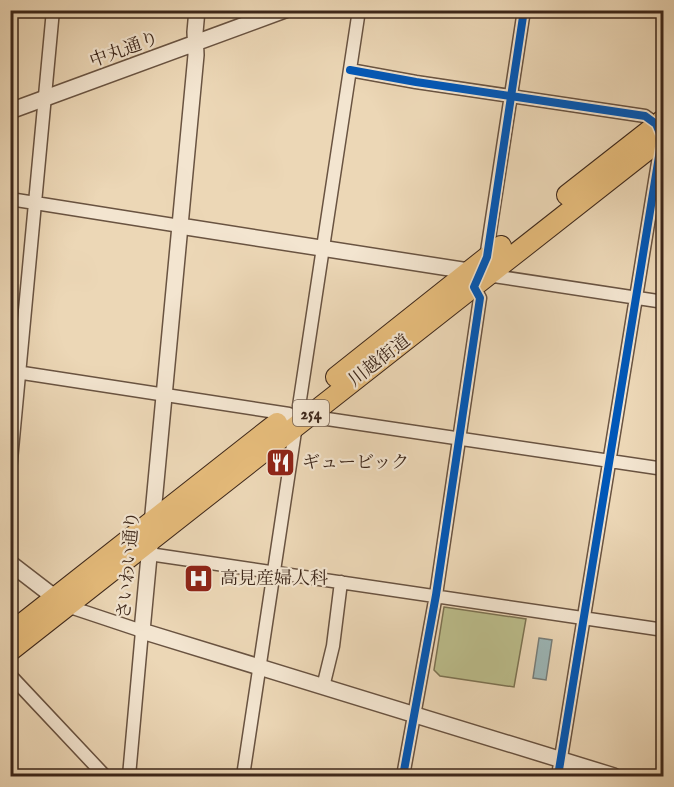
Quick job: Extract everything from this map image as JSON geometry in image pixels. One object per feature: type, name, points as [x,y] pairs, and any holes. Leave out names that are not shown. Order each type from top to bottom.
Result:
[{"type":"highway","name":"川越街道","points":[[10,651],[151,522],[298,415],[661,129]]},
{"type":"highway","name":"川越街道","points":[[10,633],[149,548],[298,415]]},
{"type":"street","points":[[10,471],[15,372],[35,203],[53,10]]},
{"type":"street","name":"さいわい通り","points":[[197,10],[180,226],[142,631],[614,777]]},
{"type":"street","name":"中丸通り","points":[[10,111],[285,10]]},
{"type":"street","points":[[243,777],[359,10]]},
{"type":"street","points":[[403,777],[436,596],[480,298],[479,273],[512,95],[524,10]]},
{"type":"street","points":[[350,70],[645,116],[661,129],[558,777]]},
{"type":"street","points":[[10,199],[663,302]]},
{"type":"street","points":[[15,372],[663,469]]},
{"type":"street","points":[[149,548],[274,572],[663,630]]},
{"type":"street","points":[[10,563],[61,602],[142,631],[129,777]]},
{"type":"street","points":[[323,687],[333,645],[341,582]]},
{"type":"street","points":[[10,675],[105,777]]},
{"type":"green space","points":[[444,607],[526,619],[514,687],[440,676],[434,670]]},
{"type":"water","points":[[539,638],[552,640],[546,680],[533,678]]},
{"type":"cycle path","points":[[403,776],[436,595],[480,298],[474,287],[487,257],[524,10]]},
{"type":"cycle path","points":[[350,70],[645,116],[656,124],[662,138],[558,776]]},
{"type":"place","name":"ギュービック","points":[[281,462]]},
{"type":"place","name":"高見産婦人科","points":[[199,578]]}]
